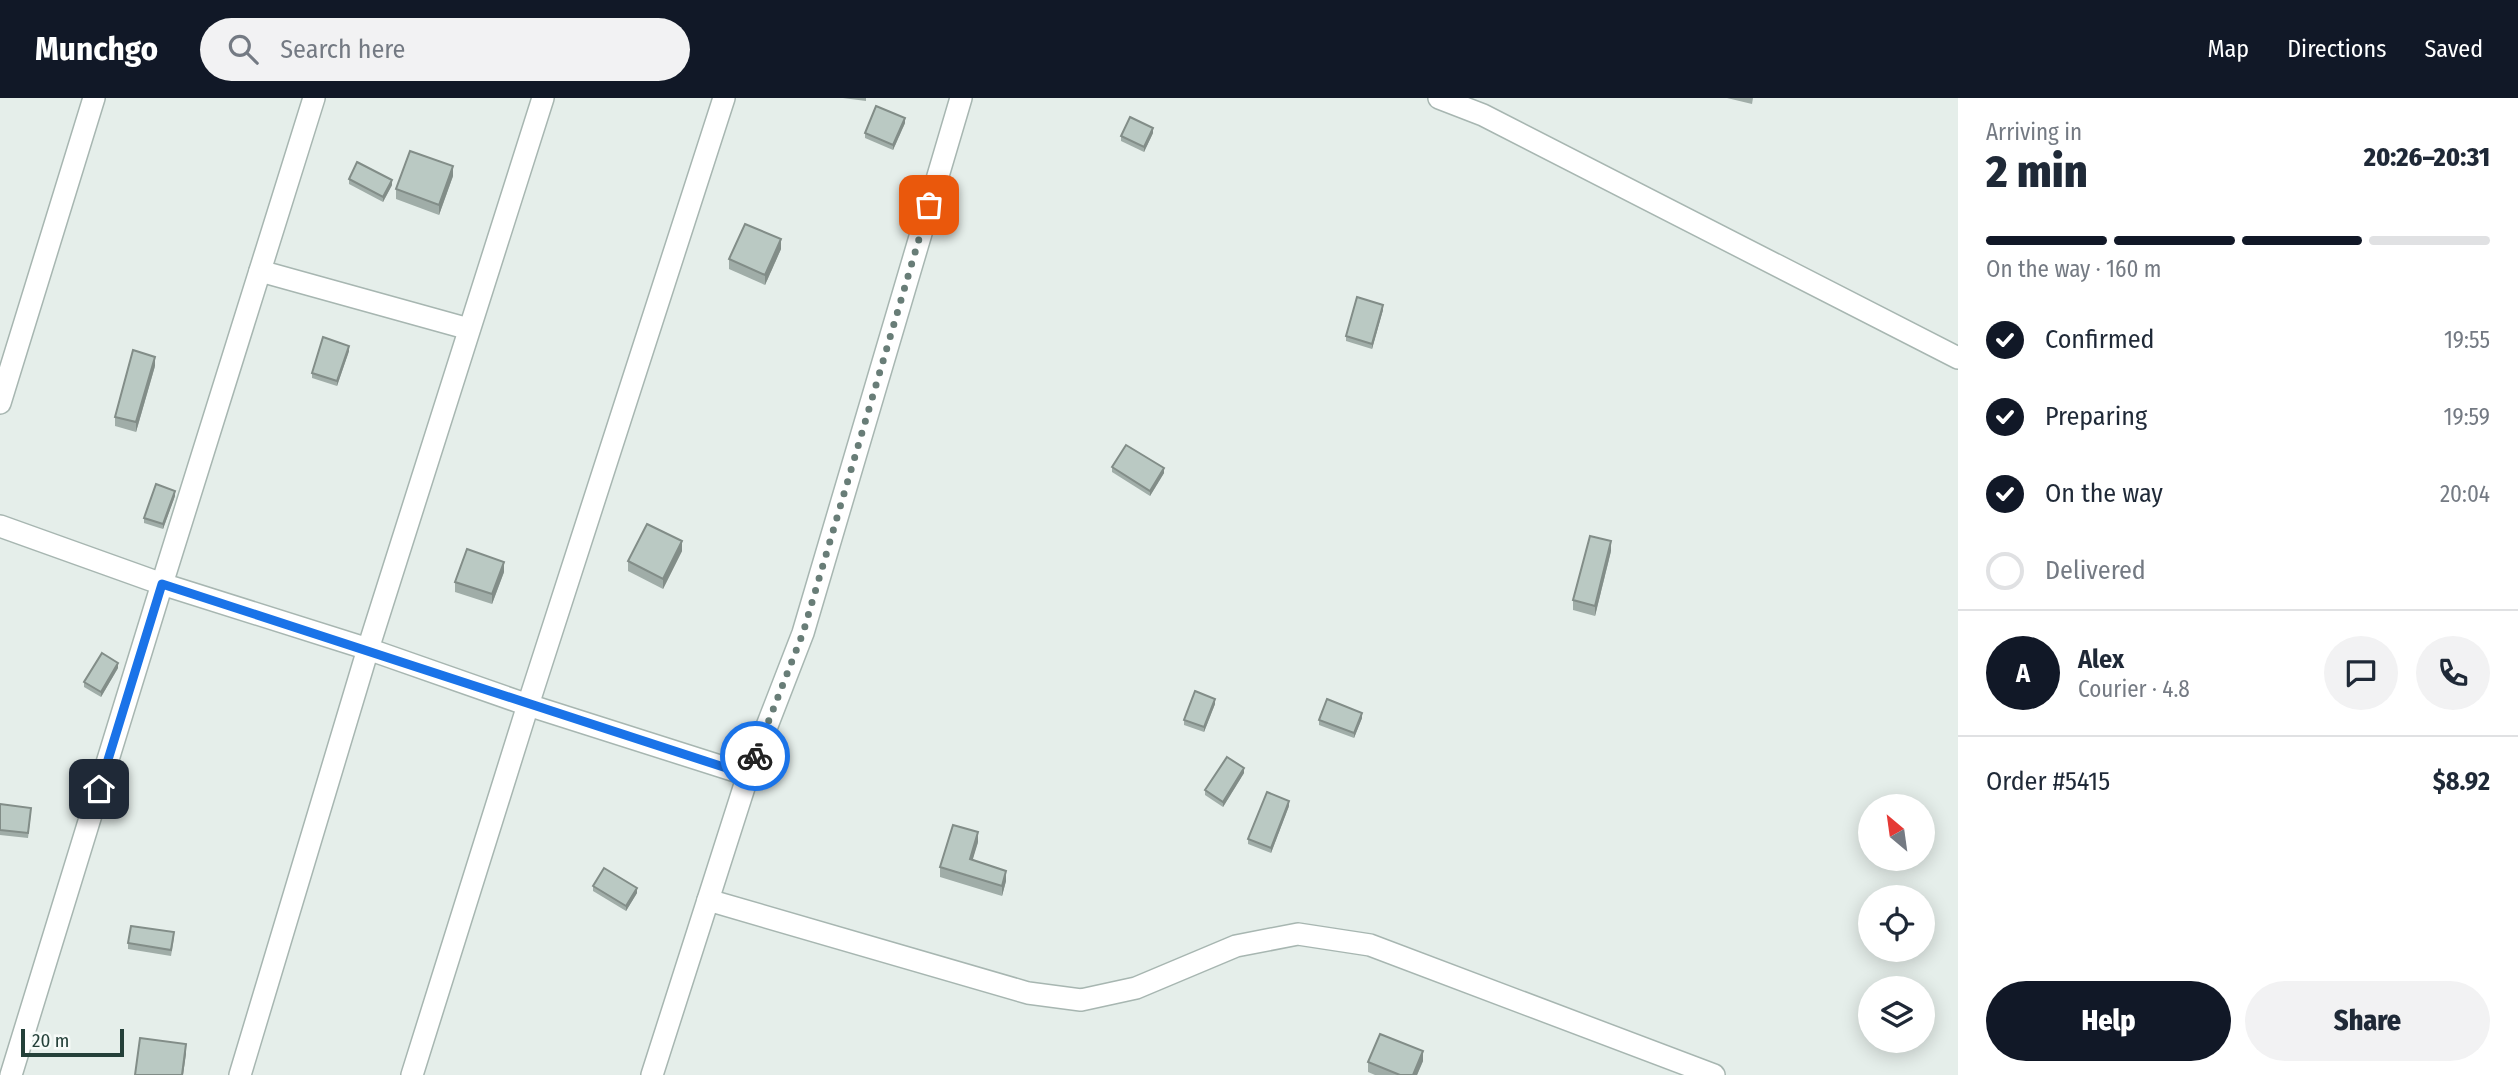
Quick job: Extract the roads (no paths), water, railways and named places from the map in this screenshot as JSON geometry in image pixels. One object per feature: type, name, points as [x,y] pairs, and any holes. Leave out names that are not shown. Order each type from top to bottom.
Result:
[{"type":"street","points":[[0,402],[94,98]]},
{"type":"street","points":[[13,1072],[314,98]]},
{"type":"street","points":[[240,1075],[368,649],[543,98]]},
{"type":"street","points":[[412,1075],[724,98]]},
{"type":"street","points":[[652,1075],[748,775],[803,633],[961,98]]},
{"type":"street","points":[[1439,98],[1483,115],[1958,358]]},
{"type":"street","points":[[260,271],[469,329]]},
{"type":"street","points":[[0,526],[162,584],[748,775]]},
{"type":"street","points":[[708,900],[1028,993],[1081,1000],[1136,988],[1236,946],[1298,934],[1370,945],[1714,1075]]}]
